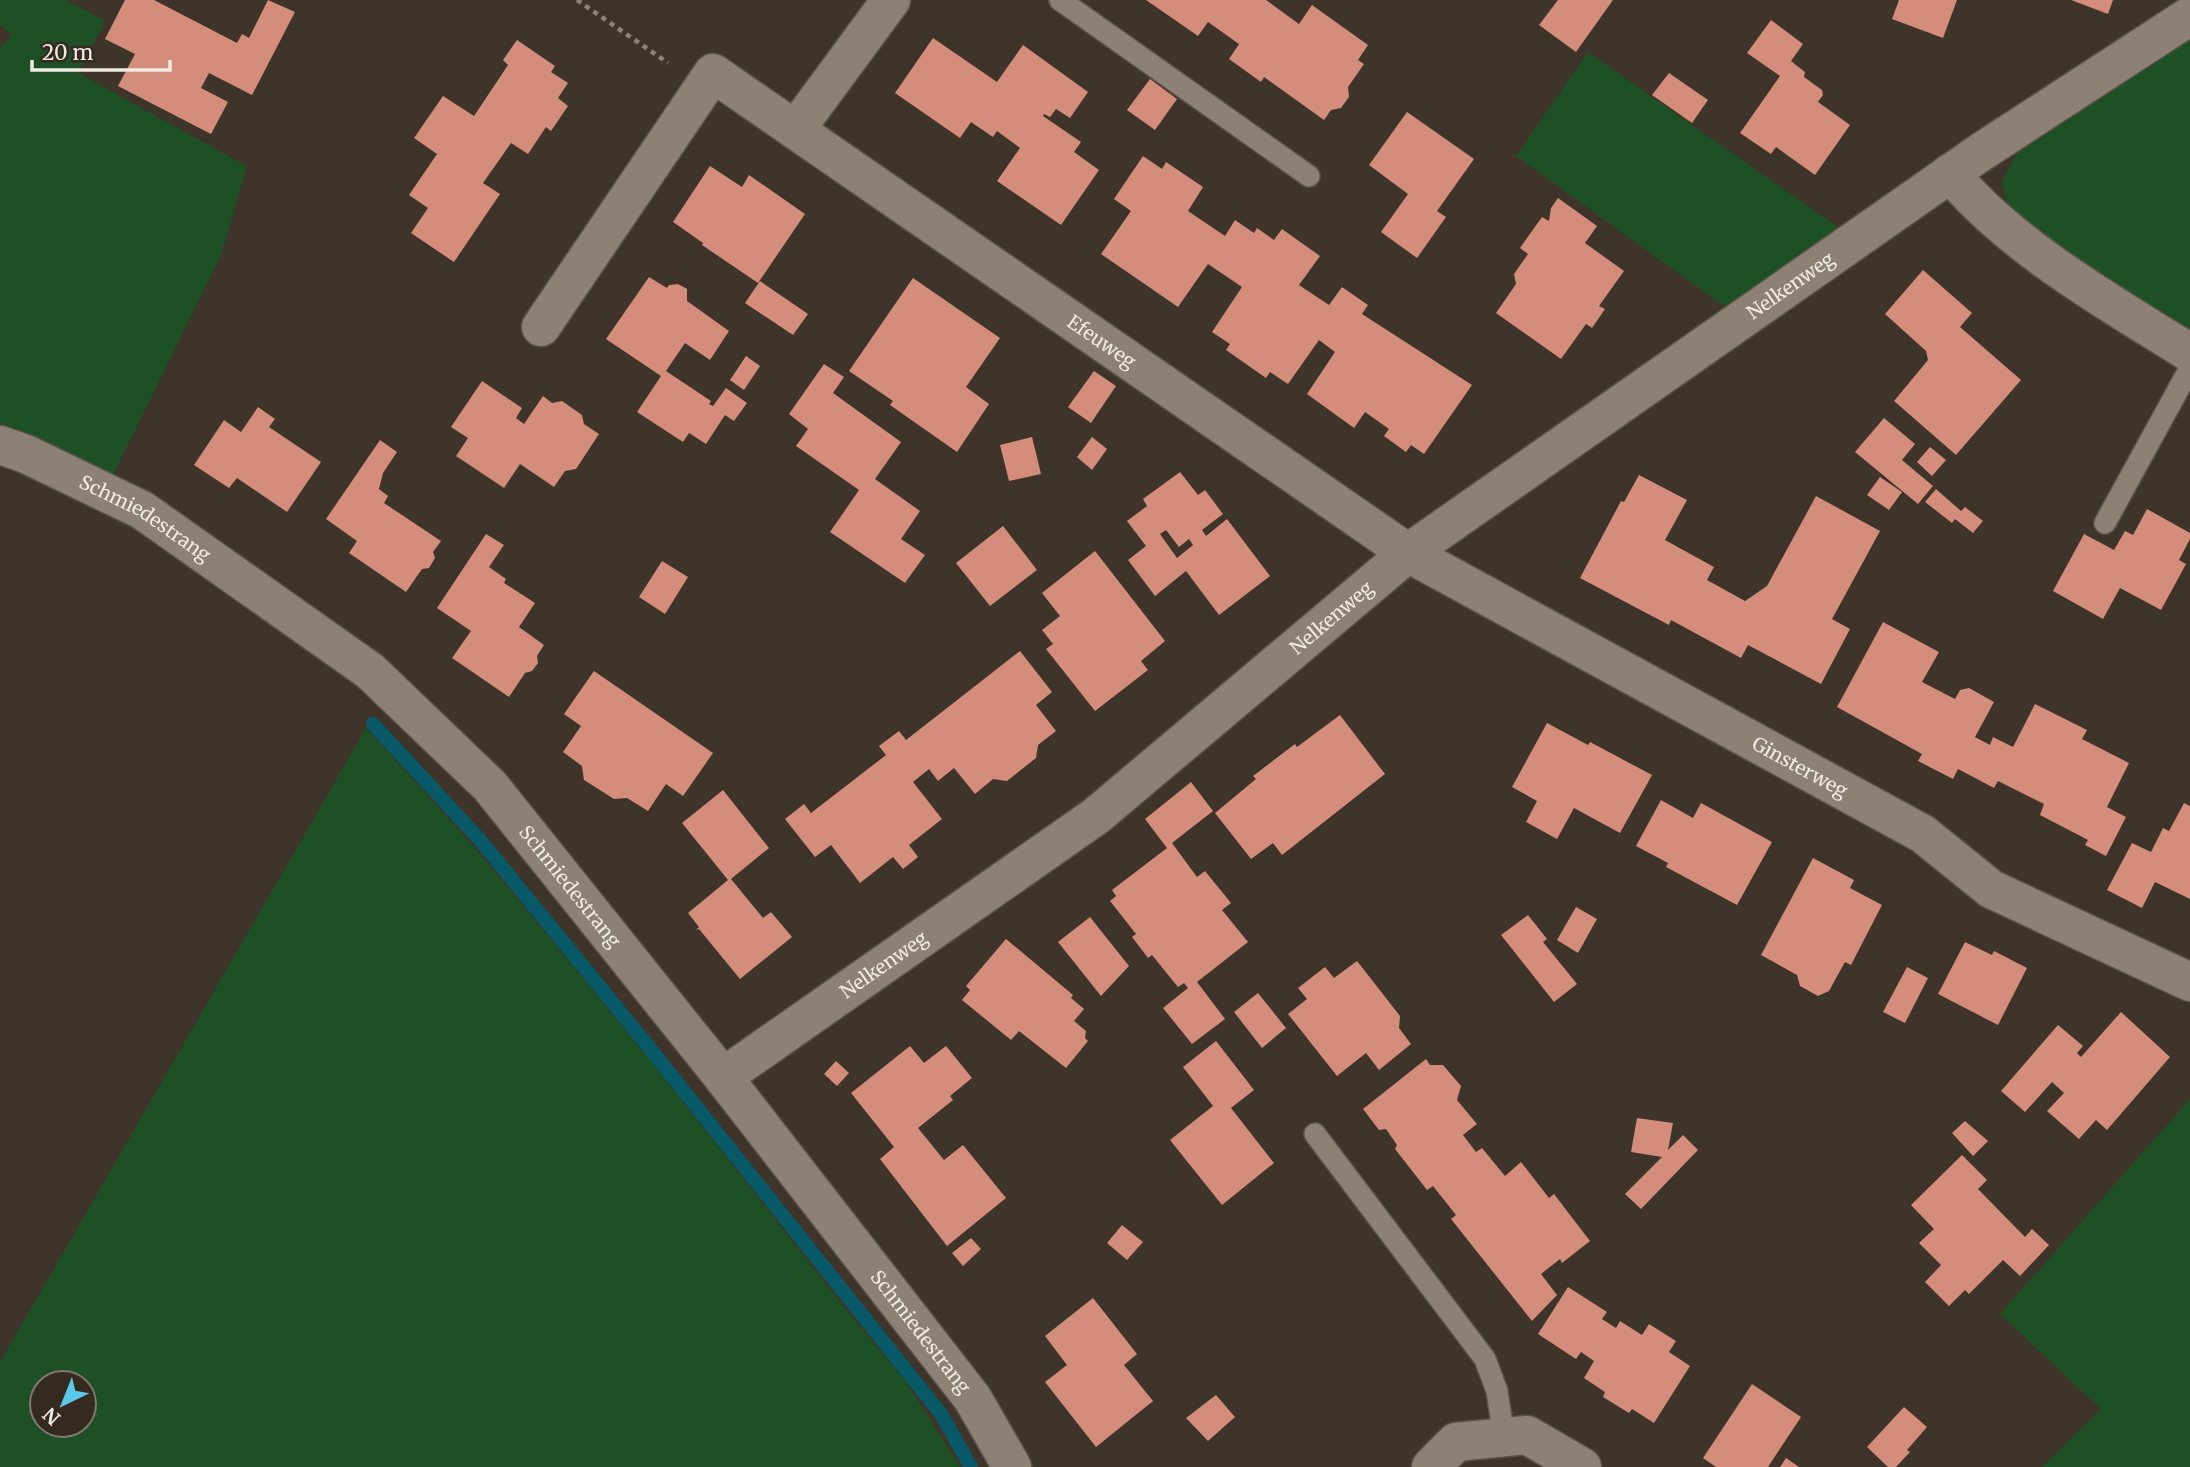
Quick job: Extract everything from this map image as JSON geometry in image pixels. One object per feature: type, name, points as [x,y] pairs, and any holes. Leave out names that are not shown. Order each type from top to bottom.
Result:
[{"type":"street","points":[[796,130],[891,0]]},
{"type":"street","name":"Nelkenweg","points":[[723,1077],[1096,816],[1408,553],[1950,173],[2190,16]]},
{"type":"street","name":"Efeuweg","points":[[704,87],[713,73],[1408,553]]},
{"type":"street","points":[[541,327],[704,87]]},
{"type":"street","points":[[1950,173],[1973,202],[1997,222],[2087,289],[2190,353]]},
{"type":"street","name":"Schmiedestrang","points":[[0,445],[26,454],[142,510],[370,671],[490,786],[723,1077],[973,1399],[1012,1467]]},
{"type":"street","name":"Ginsterweg","points":[[1408,553],[1923,834],[1991,889],[2190,982]]},
{"type":"street","points":[[1431,1467],[1457,1442],[1527,1435],[1582,1467]]},
{"type":"lane","points":[[1060,0],[1309,176]]},
{"type":"lane","points":[[2105,523],[2190,368]]},
{"type":"lane","points":[[1315,1134],[1485,1359],[1497,1391],[1504,1437]]},
{"type":"path","points":[[577,0],[704,87]]},
{"type":"green space","points":[[0,0],[66,0],[105,21],[78,73],[247,166],[221,255],[113,475],[0,424],[0,48],[12,35],[0,24]]},
{"type":"green space","points":[[2190,40],[2190,336],[2008,211],[2002,181],[2017,153]]},
{"type":"green space","points":[[1588,52],[1839,228],[1728,309],[1516,156]]},
{"type":"green space","points":[[366,728],[477,850],[642,1050],[906,1382],[960,1467],[0,1467],[0,1362]]},
{"type":"green space","points":[[2190,1099],[2190,1467],[2042,1467],[2101,1409],[2000,1314]]},
{"type":"building","points":[[125,0],[154,0],[237,43],[242,34],[249,38],[268,0],[295,12],[252,95],[209,73],[201,88],[228,102],[211,134],[118,86],[135,54],[105,39]]},
{"type":"building","points":[[1146,0],[1266,0],[1299,24],[1312,5],[1368,45],[1358,60],[1364,64],[1348,87],[1349,97],[1341,108],[1331,110],[1324,120],[1264,77],[1261,82],[1229,59],[1239,44],[1208,22],[1198,36]]},
{"type":"building","points":[[1558,0],[1613,0],[1576,52],[1539,25]]},
{"type":"building","points":[[1899,0],[1957,0],[1943,38],[1892,19]]},
{"type":"building","points":[[2071,0],[2113,0],[2108,14]]},
{"type":"building","points":[[1771,20],[1803,44],[1791,61],[1805,72],[1804,77],[1822,90],[1823,95],[1818,102],[1850,125],[1815,175],[1776,147],[1771,154],[1740,133],[1780,76],[1747,53]]},
{"type":"building","points":[[933,38],[997,82],[1023,45],[1088,92],[1070,118],[1056,109],[1050,117],[1044,114],[1043,116],[1081,142],[1074,152],[1099,170],[1061,225],[997,181],[1020,148],[997,131],[993,137],[971,122],[960,138],[895,93]]},
{"type":"building","points":[[517,40],[555,66],[551,72],[568,83],[558,98],[568,106],[551,131],[546,127],[528,154],[511,143],[483,183],[500,194],[454,262],[411,233],[428,208],[409,195],[437,154],[414,138],[443,96],[474,116],[508,65],[503,60]]},
{"type":"building","points":[[1669,73],[1708,100],[1692,123],[1652,95]]},
{"type":"building","points":[[1150,79],[1177,99],[1155,130],[1127,110]]},
{"type":"building","points":[[1407,112],[1474,159],[1437,211],[1446,217],[1417,258],[1381,232],[1408,194],[1369,165]]},
{"type":"building","points":[[1143,156],[1162,169],[1166,162],[1203,187],[1188,211],[1225,236],[1235,220],[1254,233],[1257,228],[1274,240],[1282,229],[1320,256],[1299,285],[1329,305],[1342,287],[1368,305],[1362,314],[1472,385],[1424,454],[1411,445],[1406,452],[1384,436],[1389,429],[1365,412],[1354,428],[1307,394],[1335,352],[1319,340],[1288,384],[1270,372],[1266,378],[1226,350],[1230,344],[1212,332],[1242,287],[1208,264],[1178,307],[1101,254],[1131,211],[1114,199]]},
{"type":"building","points":[[710,166],[742,187],[749,175],[805,214],[758,283],[673,222]]},
{"type":"building","points":[[1558,198],[1597,226],[1585,243],[1624,271],[1599,306],[1605,309],[1592,328],[1586,324],[1561,359],[1496,313],[1516,284],[1514,274],[1528,254],[1520,248],[1542,217],[1549,221],[1551,208]]},
{"type":"building","points":[[1923,270],[1972,313],[1960,327],[2021,380],[1956,455],[1894,401],[1928,360],[1926,351],[1885,314]]},
{"type":"building","points":[[649,277],[667,288],[669,285],[678,284],[687,289],[687,301],[729,331],[710,360],[685,343],[666,371],[711,401],[709,404],[713,406],[726,388],[747,403],[734,421],[725,415],[706,444],[689,433],[683,442],[637,412],[661,376],[606,339]]},
{"type":"building","points":[[913,278],[1000,338],[966,387],[989,404],[957,452],[890,405],[893,401],[849,371]]},
{"type":"building","points":[[760,281],[808,314],[793,335],[745,303]]},
{"type":"building","points":[[746,356],[760,366],[744,390],[730,380]]},
{"type":"building","points":[[824,364],[844,377],[833,393],[901,442],[875,479],[920,511],[901,539],[925,555],[905,583],[830,532],[859,490],[796,446],[808,429],[789,414]]},
{"type":"building","points":[[1094,371],[1116,386],[1091,423],[1068,407]]},
{"type":"building","points":[[482,381],[522,408],[516,418],[524,424],[543,396],[552,403],[562,401],[582,415],[584,424],[599,434],[576,469],[565,471],[554,487],[520,464],[504,488],[456,456],[468,438],[451,427]]},
{"type":"building","points":[[258,407],[275,419],[269,427],[321,462],[287,512],[237,478],[229,488],[194,465],[224,420],[241,432]]},
{"type":"building","points":[[1884,418],[1915,444],[1902,460],[1933,486],[1918,504],[1855,452]]},
{"type":"building","points":[[1032,437],[1041,474],[1009,481],[1000,445]]},
{"type":"building","points":[[1092,437],[1107,449],[1092,470],[1077,457]]},
{"type":"building","points":[[380,440],[397,452],[383,473],[379,489],[388,496],[384,503],[441,541],[433,552],[435,558],[429,568],[422,569],[406,592],[349,553],[357,541],[326,519]]},
{"type":"building","points":[[1930,447],[1946,460],[1932,476],[1917,462]]},
{"type":"building","points":[[1180,472],[1198,495],[1205,490],[1223,514],[1202,530],[1206,536],[1227,519],[1270,576],[1219,615],[1186,571],[1155,596],[1128,560],[1146,546],[1127,521],[1147,506],[1143,499]],"holes":[[[1166,530],[1179,547],[1189,539],[1193,545],[1177,558],[1160,534]]]},
{"type":"building","points":[[1639,475],[1687,500],[1665,540],[1714,567],[1707,580],[1745,601],[1767,586],[1816,496],[1880,531],[1832,619],[1850,629],[1821,684],[1748,645],[1741,658],[1671,620],[1669,625],[1580,578],[1621,501],[1624,502]]},
{"type":"building","points":[[1880,477],[1902,492],[1889,510],[1867,495]]},
{"type":"building","points":[[1936,489],[1961,511],[1965,507],[1983,521],[1973,533],[1955,519],[1952,523],[1925,502]]},
{"type":"building","points":[[2147,509],[2190,533],[2190,539],[2179,560],[2186,564],[2161,610],[2120,588],[2103,619],[2053,591],[2084,534],[2114,550],[2125,531],[2133,535]]},
{"type":"building","points":[[1003,526],[1037,570],[990,606],[956,563]]},
{"type":"building","points":[[486,534],[504,545],[489,567],[506,579],[504,583],[535,603],[519,627],[544,645],[537,656],[538,663],[532,671],[525,673],[509,697],[452,658],[471,631],[437,608]]},
{"type":"building","points":[[1095,551],[1165,641],[1141,661],[1148,670],[1095,711],[1046,649],[1053,644],[1042,630],[1060,616],[1042,593]]},
{"type":"building","points":[[662,561],[688,577],[665,614],[639,597]]},
{"type":"building","points":[[1883,622],[1939,652],[1922,682],[1955,699],[1960,690],[1969,688],[1994,702],[1975,737],[1990,745],[1993,737],[2013,747],[2035,704],[2087,730],[2082,739],[2129,763],[2107,807],[2126,817],[2106,856],[2085,845],[2088,840],[2040,815],[2044,804],[1998,781],[1994,788],[1958,769],[1953,779],[1918,761],[1922,754],[1837,707]]},
{"type":"building","points":[[1020,651],[1052,692],[1036,705],[1056,731],[1038,745],[1036,758],[1007,781],[993,779],[975,794],[954,768],[938,781],[929,769],[913,782],[942,819],[909,845],[918,857],[903,869],[893,857],[860,883],[831,845],[815,857],[785,819],[804,804],[811,813],[886,755],[879,746],[899,731],[906,740]]},
{"type":"building","points":[[594,671],[713,753],[683,796],[666,784],[648,811],[627,798],[614,799],[584,780],[582,766],[563,752],[581,726],[564,714]]},
{"type":"building","points":[[1340,715],[1385,774],[1282,855],[1273,843],[1251,859],[1215,813],[1256,779],[1253,776]]},
{"type":"building","points":[[1547,723],[1652,775],[1620,833],[1574,808],[1557,839],[1526,822],[1537,801],[1512,787]]},
{"type":"building","points":[[1191,782],[1213,811],[1172,843],[1197,877],[1205,871],[1231,903],[1222,910],[1248,942],[1197,982],[1225,1019],[1192,1044],[1163,1008],[1188,988],[1184,983],[1178,987],[1152,955],[1148,958],[1132,937],[1136,934],[1110,901],[1116,896],[1112,890],[1167,848],[1145,819]]},
{"type":"building","points":[[723,790],[769,848],[731,879],[763,918],[771,912],[792,937],[740,979],[699,929],[696,930],[699,927],[688,913],[728,880],[682,823]]},
{"type":"building","points":[[1661,800],[1693,818],[1701,803],[1772,842],[1737,905],[1666,867],[1668,863],[1636,846]]},
{"type":"building","points":[[2184,803],[2190,806],[2190,899],[2155,882],[2142,908],[2107,890],[2132,843],[2151,852],[2163,828],[2169,831]]},
{"type":"building","points":[[1813,858],[1854,880],[1850,888],[1882,905],[1851,965],[1845,962],[1829,991],[1818,996],[1800,986],[1797,975],[1761,955]]},
{"type":"building","points":[[1576,907],[1597,919],[1578,953],[1557,940]]},
{"type":"building","points":[[1528,915],[1547,939],[1543,942],[1577,984],[1554,1002],[1501,935]]},
{"type":"building","points":[[1090,917],[1129,966],[1101,996],[1058,942]]},
{"type":"building","points":[[1006,939],[1073,995],[1071,998],[1084,1009],[1074,1021],[1086,1031],[1085,1038],[1088,1041],[1066,1068],[1019,1031],[1011,1040],[962,1000],[970,990],[966,986]]},
{"type":"building","points":[[1965,942],[1992,955],[1994,951],[2027,968],[1998,1025],[1938,994]]},
{"type":"building","points":[[1357,961],[1400,1016],[1399,1028],[1411,1044],[1379,1070],[1366,1053],[1337,1076],[1288,1014],[1307,999],[1298,988],[1325,967],[1334,978]]},
{"type":"building","points":[[1907,967],[1928,978],[1905,1023],[1883,1012]]},
{"type":"building","points":[[1258,993],[1286,1028],[1262,1048],[1234,1012]]},
{"type":"building","points":[[2121,1012],[2170,1057],[2107,1130],[2096,1120],[2079,1139],[2047,1111],[2064,1093],[2052,1082],[2025,1112],[2001,1091],[2058,1025],[2083,1046],[2077,1053],[2081,1057]]},
{"type":"building","points":[[1216,1041],[1254,1090],[1231,1108],[1274,1163],[1222,1205],[1170,1140],[1213,1106],[1183,1067]]},
{"type":"building","points":[[910,1046],[924,1063],[946,1046],[972,1078],[950,1096],[953,1100],[918,1128],[944,1160],[963,1145],[1006,1198],[947,1246],[880,1159],[894,1147],[851,1093]]},
{"type":"building","points":[[1426,1059],[1430,1065],[1443,1065],[1461,1086],[1457,1100],[1477,1124],[1463,1135],[1476,1152],[1482,1148],[1505,1176],[1521,1162],[1549,1198],[1554,1194],[1590,1241],[1562,1263],[1560,1259],[1541,1274],[1557,1295],[1532,1321],[1451,1219],[1456,1215],[1433,1186],[1427,1190],[1395,1149],[1397,1145],[1386,1129],[1379,1130],[1363,1109]]},
{"type":"building","points":[[836,1061],[849,1073],[837,1086],[824,1074]]},
{"type":"building","points":[[1637,1118],[1673,1123],[1668,1150],[1683,1135],[1698,1150],[1641,1209],[1625,1194],[1662,1157],[1631,1152]]},
{"type":"building","points":[[1965,1121],[1988,1141],[1973,1156],[1952,1133]]},
{"type":"building","points":[[1962,1155],[1987,1180],[1978,1189],[2025,1237],[2032,1229],[2049,1245],[2020,1276],[2003,1260],[1969,1294],[1965,1290],[1949,1306],[1925,1282],[1941,1265],[1919,1243],[1934,1229],[1911,1205]]},
{"type":"building","points":[[1122,1225],[1143,1242],[1127,1260],[1107,1243]]},
{"type":"building","points":[[971,1238],[981,1249],[963,1266],[952,1253]]},
{"type":"building","points":[[1568,1287],[1607,1312],[1602,1319],[1616,1328],[1620,1321],[1642,1335],[1649,1324],[1676,1341],[1669,1352],[1690,1366],[1654,1423],[1632,1409],[1629,1413],[1603,1397],[1605,1392],[1584,1378],[1594,1361],[1581,1352],[1576,1359],[1538,1334]]},
{"type":"building","points":[[1093,1298],[1137,1354],[1124,1365],[1153,1401],[1096,1447],[1045,1382],[1067,1365],[1045,1336]]},
{"type":"building","points":[[1752,1384],[1801,1417],[1768,1467],[1716,1467],[1703,1458]]},
{"type":"building","points":[[1216,1395],[1235,1417],[1208,1441],[1186,1418]]},
{"type":"building","points":[[1904,1407],[1927,1427],[1896,1467],[1888,1467],[1867,1447]]},
{"type":"building","points":[[1786,1458],[1799,1467],[1780,1467]]},
{"type":"waterway","points":[[373,724],[480,840],[648,1046],[941,1414],[971,1467]]}]
